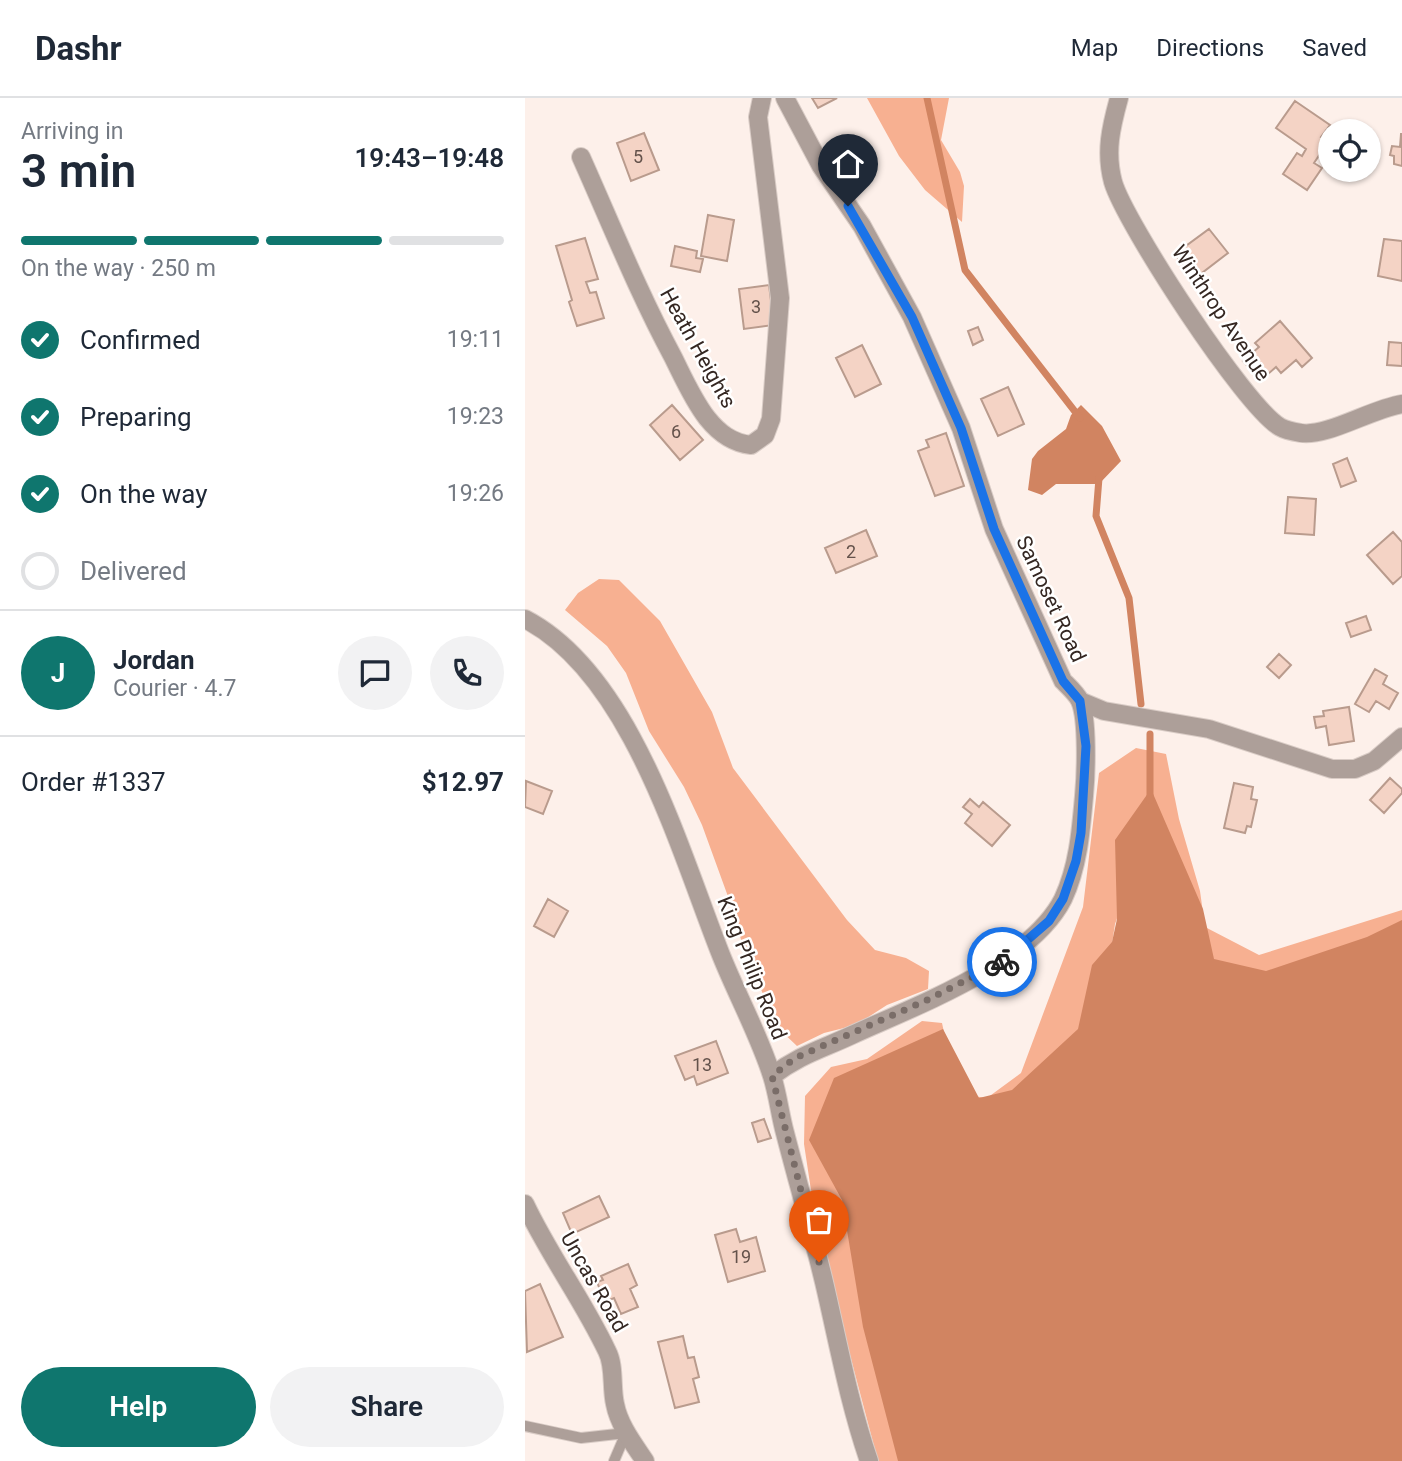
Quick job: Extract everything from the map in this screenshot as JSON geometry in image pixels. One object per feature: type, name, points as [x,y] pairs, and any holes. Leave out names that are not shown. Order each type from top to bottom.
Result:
[{"type":"street","name":"Heath Heights","points":[[581,156],[641,292],[694,397],[707,418],[723,434],[737,443],[751,444],[765,435],[771,419],[780,298],[758,117],[762,98]]},
{"type":"street","name":"Samoset Road","points":[[772,1076],[795,1058],[870,1027],[997,965],[1049,921],[1063,899],[1076,861],[1081,833],[1086,746],[1080,701],[1063,681],[994,529],[961,428],[912,317],[862,226],[821,166],[785,98]]},
{"type":"street","name":"Winthrop Avenue","points":[[1119,98],[1108,142],[1113,181],[1126,214],[1202,333],[1257,405],[1280,427],[1300,433],[1319,433],[1369,412],[1402,404]]},
{"type":"street","name":"King Philip Road","points":[[525,619],[565,646],[593,676],[612,703],[646,767],[772,1076],[784,1132],[808,1214],[855,1421],[869,1461]]},
{"type":"street","points":[[1080,701],[1104,711],[1209,729],[1332,769],[1355,769],[1374,761],[1402,737]]},
{"type":"street","name":"Uncas Road","points":[[525,1205],[558,1269],[588,1312],[609,1355],[615,1405],[626,1433],[645,1461]]},
{"type":"lane","points":[[525,1426],[580,1438],[626,1433],[614,1461]]},
{"type":"shaded area","points":[[867,98],[949,98],[941,140],[960,172],[964,186],[962,222],[925,190],[899,156]]},
{"type":"shaded area","points":[[1081,405],[1102,426],[1121,461],[1099,484],[1056,484],[1042,495],[1028,490],[1032,459],[1066,429],[1071,415]]},
{"type":"shaded area","points":[[599,579],[619,580],[660,621],[712,712],[733,768],[847,920],[875,950],[906,958],[929,971],[928,989],[887,1005],[856,1025],[824,1033],[797,1046],[778,1028],[745,953],[702,825],[684,787],[649,731],[626,673],[607,646],[565,610],[578,593]]},
{"type":"shaded area","points":[[1136,748],[1166,754],[1179,819],[1200,891],[1205,927],[1259,955],[1402,910],[1402,1092],[1124,899],[1115,924],[1099,1029],[1058,1461],[878,1461],[817,1230],[804,1144],[805,1096],[831,1067],[867,1059],[922,1021],[942,1023],[953,1074],[966,1095],[987,1098],[1021,1073],[1083,907],[1099,773]]},
{"type":"shaded area","points":[[1151,789],[1203,909],[1214,959],[1266,971],[1367,937],[1402,920],[1402,1461],[898,1461],[863,1327],[842,1200],[809,1140],[834,1078],[943,1029],[979,1098],[1012,1090],[1078,1029],[1092,965],[1112,942],[1117,919],[1115,840]]},
{"type":"building","points":[[812,98],[837,98],[818,108]]},
{"type":"building","points":[[1295,101],[1321,119],[1318,119],[1318,157],[1314,163],[1318,166],[1318,174],[1307,190],[1283,174],[1297,153],[1302,156],[1306,149],[1276,128]]},
{"type":"building","points":[[644,133],[659,170],[631,181],[617,143]]},
{"type":"building","points":[[1401,134],[1402,166],[1394,164],[1394,156],[1390,155],[1392,146],[1400,147]]},
{"type":"building","points":[[708,215],[734,220],[727,261],[701,256]]},
{"type":"building","points":[[1209,229],[1228,253],[1194,279],[1175,254]]},
{"type":"building","points":[[585,238],[598,279],[586,282],[590,293],[596,292],[604,318],[577,326],[556,246]]},
{"type":"building","points":[[1384,239],[1402,241],[1402,281],[1378,276]]},
{"type":"building","points":[[675,246],[697,251],[696,258],[703,259],[700,272],[671,266]]},
{"type":"building","points":[[769,285],[774,325],[744,329],[739,289]]},
{"type":"building","points":[[1280,321],[1312,358],[1302,367],[1296,360],[1281,373],[1276,367],[1261,380],[1243,361],[1259,347],[1255,343]]},
{"type":"building","points":[[978,327],[983,340],[973,345],[968,331]]},
{"type":"building","points":[[1389,342],[1402,343],[1402,366],[1387,365]]},
{"type":"building","points":[[862,345],[881,384],[855,397],[836,358]]},
{"type":"building","points":[[1008,387],[1024,424],[998,436],[981,399]]},
{"type":"building","points":[[672,405],[703,440],[680,460],[650,425]]},
{"type":"building","points":[[946,433],[964,486],[935,496],[918,451],[929,447],[926,440]]},
{"type":"building","points":[[1347,458],[1356,481],[1341,487],[1333,464]]},
{"type":"building","points":[[1288,497],[1316,499],[1314,535],[1285,533]]},
{"type":"building","points":[[866,530],[877,556],[836,573],[825,548]]},
{"type":"building","points":[[1393,532],[1402,542],[1402,576],[1393,584],[1367,555]]},
{"type":"building","points":[[1366,616],[1371,630],[1351,637],[1346,623]]},
{"type":"building","points":[[1279,654],[1291,665],[1279,678],[1267,667]]},
{"type":"building","points":[[1375,669],[1387,676],[1383,684],[1398,693],[1389,709],[1376,701],[1369,712],[1355,704]]},
{"type":"building","points":[[1349,707],[1354,741],[1329,745],[1326,726],[1316,728],[1314,717],[1324,716],[1323,711]]},
{"type":"building","points":[[1390,778],[1402,789],[1402,793],[1384,813],[1370,800]]},
{"type":"building","points":[[526,781],[552,791],[543,814],[525,807]]},
{"type":"building","points":[[1234,783],[1253,787],[1251,799],[1257,800],[1251,827],[1247,826],[1245,833],[1224,828]]},
{"type":"building","points":[[970,799],[979,807],[983,802],[1010,825],[992,846],[965,823],[972,814],[963,807]]},
{"type":"building","points":[[548,899],[568,911],[554,937],[534,926]]},
{"type":"building","points":[[716,1041],[728,1073],[697,1085],[694,1076],[685,1080],[675,1056]]},
{"type":"building","points":[[764,1119],[771,1138],[758,1142],[752,1123]]},
{"type":"building","points":[[599,1196],[609,1217],[572,1234],[563,1213]]},
{"type":"building","points":[[736,1229],[740,1242],[756,1237],[765,1271],[728,1282],[715,1235]]},
{"type":"building","points":[[628,1264],[637,1285],[630,1289],[638,1307],[621,1314],[614,1298],[605,1302],[597,1282],[603,1280],[601,1276]]},
{"type":"building","points":[[540,1284],[563,1337],[527,1352],[525,1291]]},
{"type":"building","points":[[683,1336],[688,1358],[694,1357],[699,1377],[693,1379],[699,1402],[675,1408],[658,1342]]},
{"type":"waterway","points":[[927,98],[965,270],[1080,418]]},
{"type":"waterway","points":[[1099,478],[1096,516],[1129,598],[1141,704]]},
{"type":"waterway","points":[[1150,734],[1150,800]]},
{"type":"way so far","points":[[819,1262],[772,1076],[795,1058],[925,1001],[1002,962]]},
{"type":"route","points":[[848,206],[862,226],[881,265],[912,317],[961,428],[994,529],[1063,681],[1080,701],[1086,746],[1086,778],[1076,861],[1063,899],[1049,921],[1002,962]]}]
